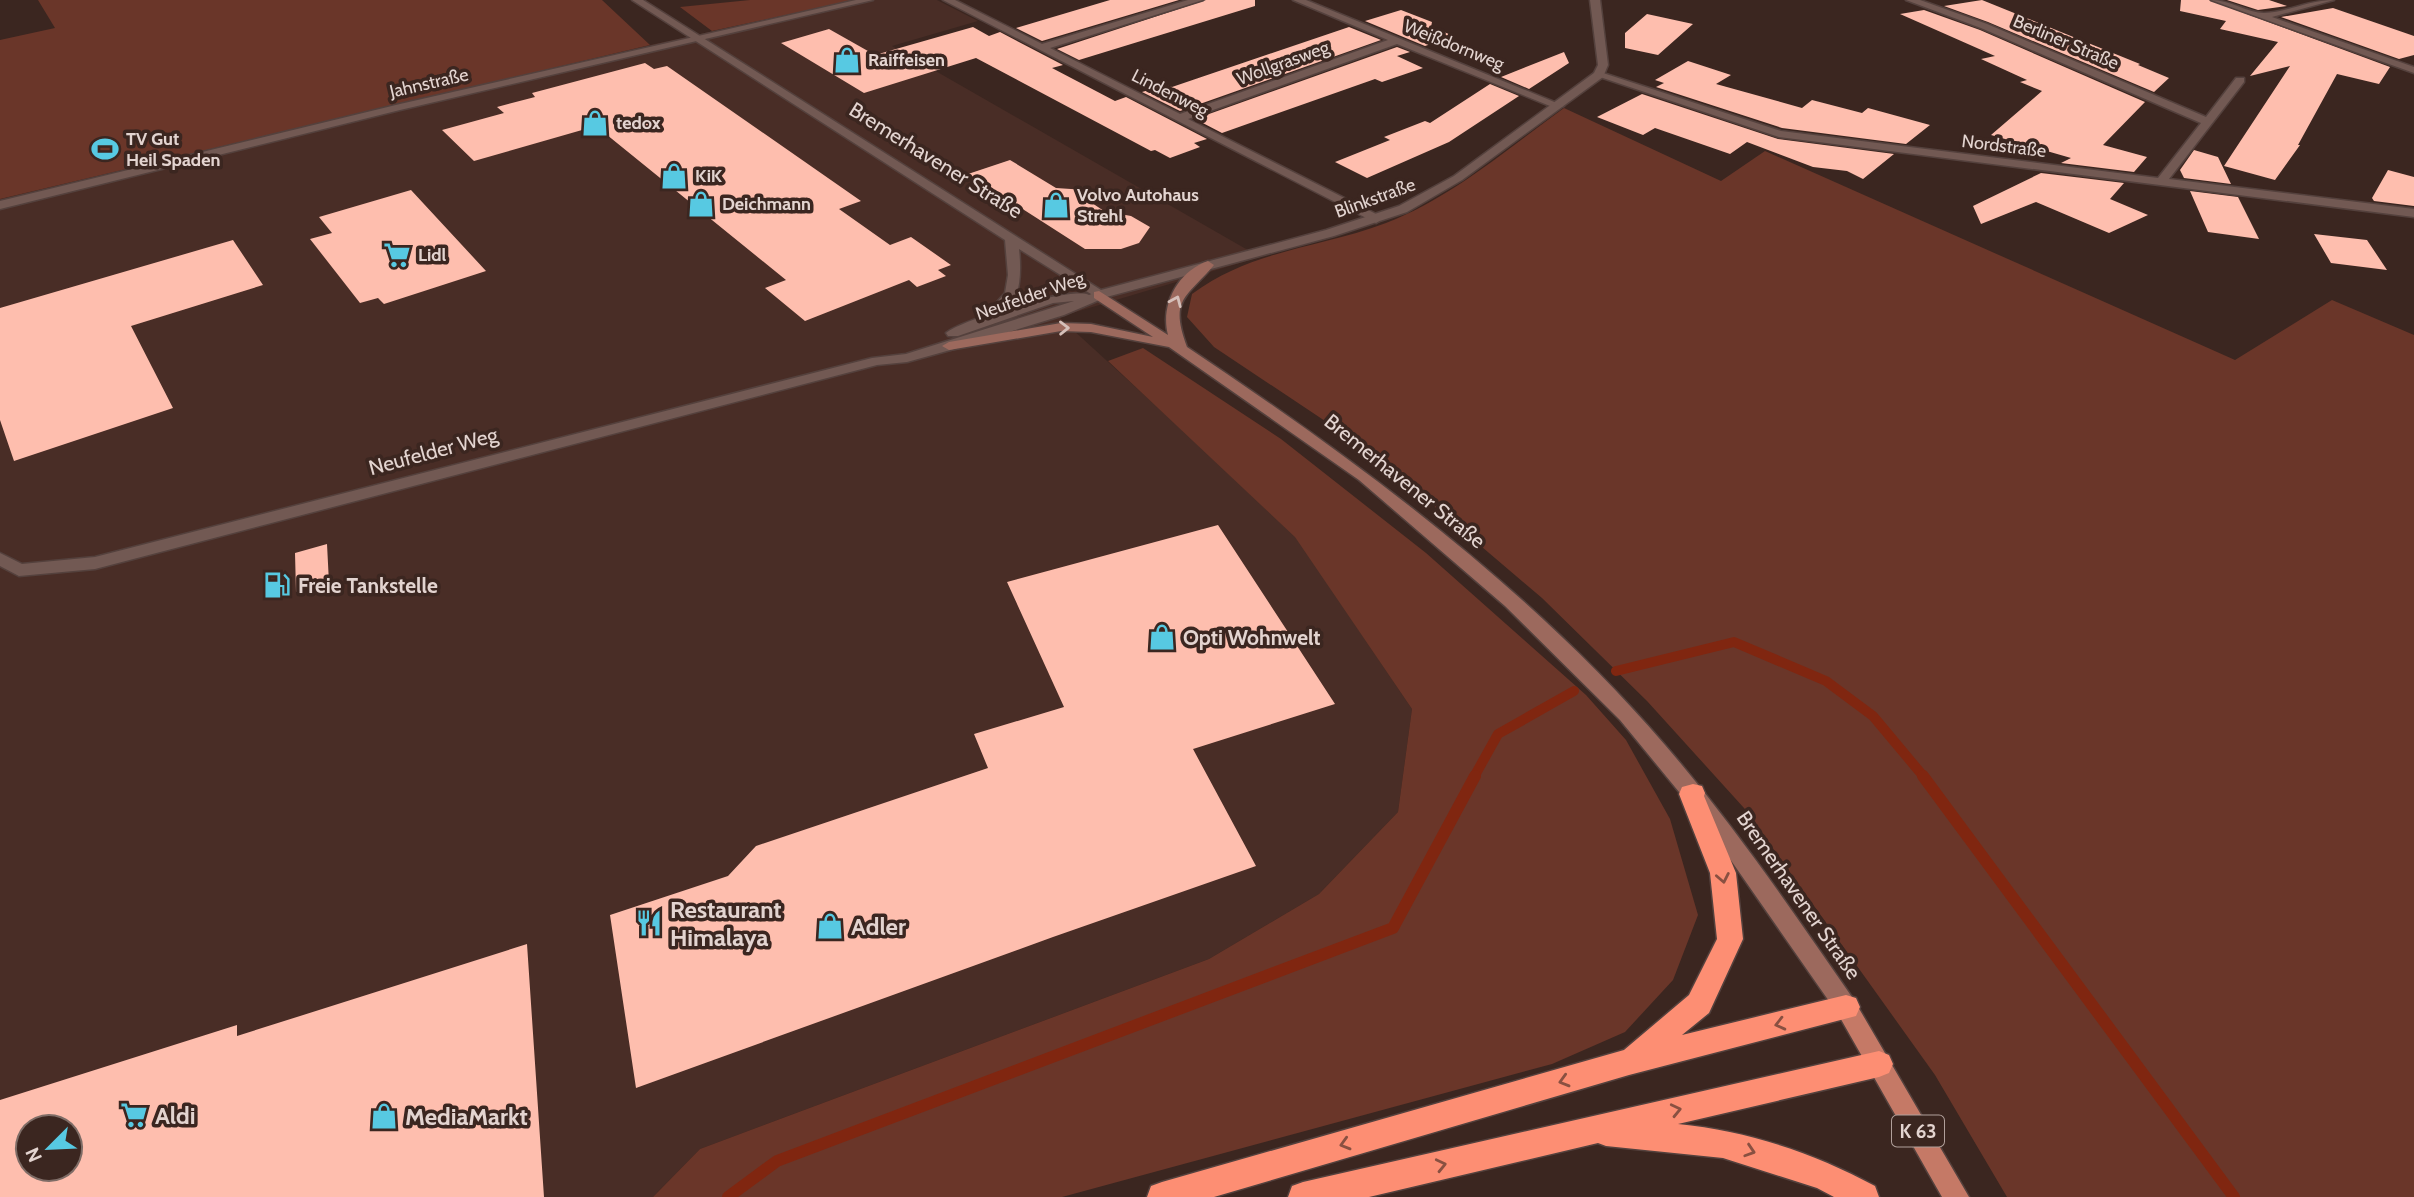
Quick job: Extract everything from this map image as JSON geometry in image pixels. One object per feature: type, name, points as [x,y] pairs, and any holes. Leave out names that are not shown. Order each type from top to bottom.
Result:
[{"type":"highway","points":[[1629,1062],[1699,1003],[1730,939],[1723,873],[1691,794],[1693,793]]},
{"type":"highway","points":[[1162,1197],[1629,1062],[1846,1007]]},
{"type":"highway","points":[[1303,1197],[1879,1064]]},
{"type":"highway","points":[[1586,1131],[1723,1143],[1824,1175],[1864,1197]]},
{"type":"main road","points":[[1180,347],[1170,325],[1172,308],[1186,284],[1208,265]]},
{"type":"main road","name":"Bremerhavener Straße","points":[[1099,295],[1180,347],[1368,479],[1456,553],[1566,652],[1628,716],[1693,793],[1786,919],[1846,1007],[1956,1197]]},
{"type":"main road","points":[[949,346],[1061,327],[1091,328],[1180,347]]},
{"type":"street","name":"Bremerhavener Straße","points":[[637,0],[694,39],[1099,295]]},
{"type":"street","name":"Jahnstraße","points":[[0,205],[868,0]]},
{"type":"street","name":"Lindenweg","points":[[948,0],[1376,219]]},
{"type":"street","points":[[1043,47],[1198,0]]},
{"type":"street","name":"Weißdornweg","points":[[1298,0],[1559,106]]},
{"type":"street","points":[[1595,0],[1602,65],[1599,75]]},
{"type":"street","name":"Berliner Straße","points":[[1910,0],[1984,26],[2206,121]]},
{"type":"street","points":[[2216,0],[2414,70]]},
{"type":"street","points":[[2262,16],[2329,0]]},
{"type":"street","name":"Wollgrasweg","points":[[1180,118],[1397,40]]},
{"type":"street","name":"Blinkstraße","points":[[1099,295],[1376,219],[1425,199],[1599,75]]},
{"type":"street","name":"Nordstraße","points":[[1599,75],[1779,134],[2414,213]]},
{"type":"street","points":[[2160,183],[2240,80]]},
{"type":"street","points":[[987,321],[1012,297],[1016,283],[1011,239]]},
{"type":"street","name":"Neufelder Weg","points":[[877,361],[896,351],[1051,299],[1099,295]]},
{"type":"street","name":"Neufelder Weg","points":[[0,559],[19,570],[95,563],[877,361],[907,358],[1059,312],[1099,295]]},
{"type":"shaded area","name":"TV Gut Heil Spaden","points":[[38,0],[602,0],[650,45],[0,199],[0,40],[55,28]]},
{"type":"shaded area","points":[[750,0],[855,0],[712,31],[680,7]]},
{"type":"shaded area","points":[[855,0],[937,0],[978,21],[892,46],[1260,257],[1059,317],[1296,537],[1412,709],[1398,812],[1319,894],[1209,959],[700,1149],[653,1197],[0,1197],[0,199],[650,45]]},
{"type":"shaded area","points":[[1564,108],[1721,181],[1765,151],[2235,360],[2332,300],[2414,335],[2414,1197],[2007,1197],[1935,1075],[1744,808],[1647,701],[1542,598],[1367,449],[1214,347],[1187,317],[1192,294],[1215,279],[1262,259],[1360,232],[1410,213],[1478,172]]},
{"type":"shaded area","points":[[1143,348],[1281,439],[1426,553],[1586,695],[1626,740],[1670,819],[1698,915],[1673,980],[1625,1032],[1552,1064],[1062,1197],[653,1197],[700,1149],[1209,959],[1319,894],[1398,812],[1412,709],[1295,537],[1108,361]]},
{"type":"building","points":[[1110,0],[1179,0],[1042,41],[1016,28]]},
{"type":"building","points":[[1206,0],[1255,0],[1255,6],[1079,60],[1057,49]]},
{"type":"building","points":[[1982,0],[2169,78],[2154,92],[1944,6]]},
{"type":"building","points":[[2181,0],[2209,0],[2390,67],[2379,84],[2337,74],[2300,145],[2275,180],[2224,166],[2290,66],[2250,76],[2278,42],[2220,29],[2226,21],[2180,11]]},
{"type":"building","points":[[2227,0],[2269,0],[2287,6],[2258,10]]},
{"type":"building","points":[[2333,8],[2414,36],[2414,55],[2399,59],[2281,17]]},
{"type":"building","points":[[1401,10],[1432,22],[1431,27],[1454,36],[1425,46],[1365,21]]},
{"type":"building","points":[[1924,10],[1980,30],[2145,102],[2103,145],[2147,157],[2134,172],[2061,163],[2071,158],[1991,135],[2042,91],[2020,82],[2027,80],[1981,59],[1995,56],[1900,14]]},
{"type":"building","points":[[1647,14],[1693,24],[1658,55],[1625,48],[1625,33]]},
{"type":"building","points":[[973,27],[989,36],[1000,32],[1063,65],[1052,68],[1115,101],[1126,97],[1207,139],[1194,143],[1200,147],[1170,158],[1155,150],[1151,151],[976,58],[864,93],[781,43],[829,29],[875,55]]},
{"type":"building","points":[[1349,27],[1381,40],[1180,111],[1142,92],[1166,85],[1172,87]]},
{"type":"building","points":[[1397,47],[1410,52],[1397,56],[1423,68],[1382,82],[1375,79],[1222,133],[1195,119]]},
{"type":"building","points":[[1564,52],[1569,63],[1529,89],[1501,77]]},
{"type":"building","points":[[1688,61],[1731,75],[1716,84],[1802,108],[1812,100],[1862,113],[1868,108],[1930,125],[1906,144],[1782,128],[1656,87],[1664,83],[1655,80]]},
{"type":"building","points":[[645,63],[654,69],[667,66],[861,201],[839,209],[890,245],[911,237],[951,265],[938,270],[946,276],[917,287],[909,280],[805,321],[765,288],[786,280],[596,126],[474,161],[442,130],[504,113],[497,107],[535,97],[532,93]]},
{"type":"building","points":[[1490,84],[1519,96],[1449,142],[1367,178],[1335,162],[1390,140],[1384,137],[1425,121],[1430,123]]},
{"type":"building","points":[[1642,94],[1778,139],[1894,154],[1863,179],[1847,171],[1813,167],[1747,142],[1730,154],[1655,128],[1643,135],[1597,117]]},
{"type":"building","points":[[2194,150],[2218,157],[2231,184],[2184,178],[2180,170]]},
{"type":"building","name":"Volvo Autohaus Strehl","points":[[1010,160],[1056,188],[1086,190],[1083,197],[1104,211],[1131,216],[1150,227],[1139,243],[1121,249],[1085,249],[968,174]]},
{"type":"building","points":[[2388,170],[2414,177],[2414,206],[2374,201],[2372,198]]},
{"type":"building","points":[[2041,173],[2124,183],[2110,199],[2148,215],[2109,233],[2036,202],[1981,224],[1973,206]]},
{"type":"building","name":"Lidl","points":[[411,190],[486,271],[384,304],[378,298],[360,303],[310,239],[332,233],[319,217]]},
{"type":"building","points":[[2190,191],[2238,197],[2259,239],[2208,232]]},
{"type":"building","points":[[2314,234],[2367,240],[2387,270],[2331,263]]},
{"type":"building","points":[[233,240],[263,285],[131,326],[173,408],[14,461],[0,420],[0,308]]},
{"type":"building","points":[[1218,525],[1335,704],[1193,749],[1256,866],[636,1088],[610,915],[728,876],[756,846],[988,768],[974,734],[1064,707],[1007,582]]},
{"type":"building","points":[[327,544],[329,583],[296,592],[295,553]]},
{"type":"building","name":"MediaMarkt","points":[[527,944],[544,1197],[0,1197],[0,1100],[237,1025],[237,1036]]},
{"type":"waterway","points":[[1616,671],[1734,642],[1826,681],[1873,716],[1924,777]]},
{"type":"waterway","points":[[1474,777],[1498,734],[1574,691]]},
{"type":"waterway","points":[[728,1197],[777,1161],[1393,928],[1475,776]]},
{"type":"waterway","points":[[1923,776],[2234,1197]]},
{"type":"place","name":"Raiffeisen","points":[[847,60]]},
{"type":"place","name":"tedox","points":[[595,123]]},
{"type":"place","name":"TV Gut Heil Spaden","points":[[105,149]]},
{"type":"place","name":"KiK","points":[[674,176]]},
{"type":"place","name":"Deichmann","points":[[701,204]]},
{"type":"place","name":"Volvo Autohaus Strehl","points":[[1056,205]]},
{"type":"place","name":"Lidl","points":[[397,255]]},
{"type":"place","name":"Freie Tankstelle","points":[[277,585]]},
{"type":"place","name":"Opti Wohnwelt","points":[[1162,637]]},
{"type":"place","name":"Restaurant Himalaya","points":[[649,923]]},
{"type":"place","name":"Adler","points":[[830,926]]},
{"type":"place","name":"Aldi","points":[[134,1115]]},
{"type":"place","name":"MediaMarkt","points":[[384,1116]]}]
